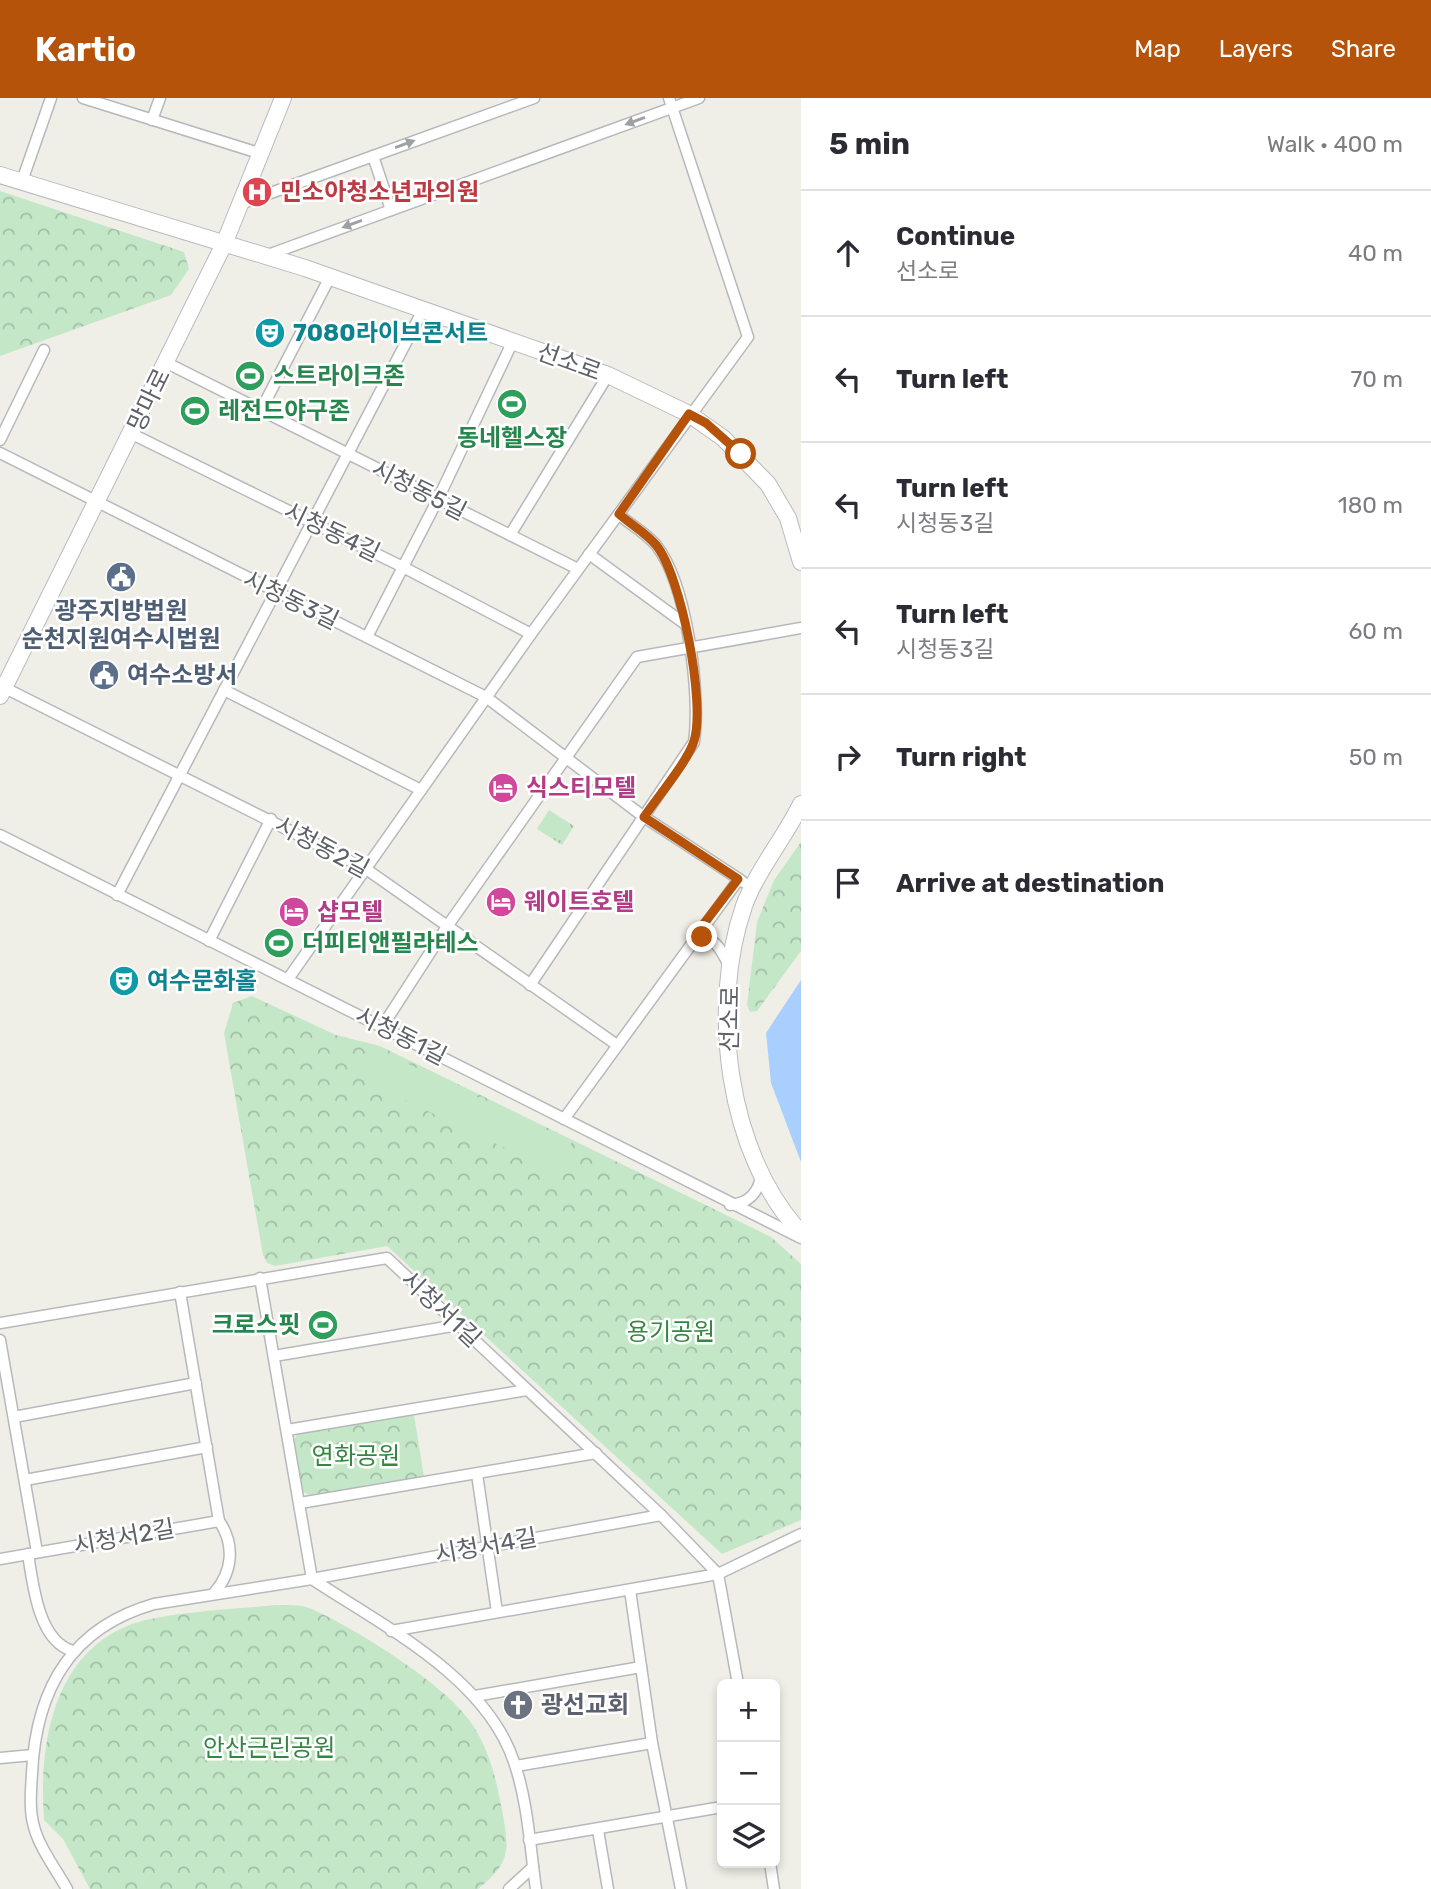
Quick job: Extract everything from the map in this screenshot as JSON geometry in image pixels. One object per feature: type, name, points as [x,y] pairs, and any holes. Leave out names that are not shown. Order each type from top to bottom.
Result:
[{"type":"street","points":[[22,181],[51,98]]},
{"type":"street","points":[[83,98],[261,157]]},
{"type":"street","points":[[152,120],[160,98]]},
{"type":"street","name":"망마로","points":[[2,692],[224,244],[243,203],[283,98]]},
{"type":"street","points":[[243,203],[534,98]]},
{"type":"street","points":[[265,256],[671,103],[699,98]]},
{"type":"street","points":[[288,979],[531,634],[689,414],[748,337],[671,103]]},
{"type":"street","points":[[373,156],[391,210]]},
{"type":"street","name":"선소로","points":[[0,175],[330,277],[608,375],[689,414],[723,438],[768,484],[788,519],[801,562]]},
{"type":"street","points":[[261,410],[330,277]]},
{"type":"street","points":[[117,895],[423,310]]},
{"type":"street","points":[[367,637],[438,499],[513,341]]},
{"type":"street","points":[[0,440],[44,350]]},
{"type":"street","name":"시청동5길","points":[[167,363],[578,569]]},
{"type":"street","points":[[510,535],[608,375]]},
{"type":"street","name":"시청동4길","points":[[132,434],[404,567],[531,634]]},
{"type":"street","name":"시청동3길","points":[[0,453],[96,504],[486,697],[644,817],[745,883]]},
{"type":"street","points":[[530,985],[694,742],[697,700],[685,624],[669,566],[656,544],[619,514]]},
{"type":"street","points":[[589,554],[685,624]]},
{"type":"street","points":[[382,1027],[446,928],[637,657],[801,628]]},
{"type":"street","points":[[225,690],[421,790]]},
{"type":"street","name":"시청동2길","points":[[2,692],[180,774],[366,869],[446,928],[617,1045]]},
{"type":"street","name":"선소로","points":[[801,804],[745,883],[727,1013],[730,1076],[748,1137],[780,1210],[801,1236]]},
{"type":"street","points":[[209,942],[271,819]]},
{"type":"street","name":"시청동1길","points":[[0,835],[730,1205],[801,1236]]},
{"type":"street","points":[[564,1119],[693,938],[745,883]]},
{"type":"street","points":[[693,938],[702,937],[713,941],[731,970]]},
{"type":"street","points":[[730,1205],[743,1202],[755,1193],[762,1173]]},
{"type":"street","name":"시청서1길","points":[[0,1323],[387,1258],[661,1515],[718,1574]]},
{"type":"street","points":[[260,1278],[312,1579],[454,1676],[475,1696],[497,1728],[516,1766],[536,1889]]},
{"type":"street","points":[[67,1889],[34,1827],[31,1804],[33,1755],[45,1696],[59,1668],[73,1651],[131,1610],[214,1593],[227,1576],[229,1567],[226,1536],[219,1521],[180,1292]]},
{"type":"street","points":[[274,1356],[458,1325]]},
{"type":"street","points":[[0,1340],[25,1480],[35,1591],[49,1630],[61,1647],[73,1651]]},
{"type":"street","points":[[14,1417],[196,1383]]},
{"type":"street","points":[[287,1430],[527,1390]]},
{"type":"street","points":[[25,1480],[207,1447]]},
{"type":"street","points":[[300,1503],[596,1453]]},
{"type":"street","points":[[477,1474],[497,1612]]},
{"type":"street","name":"시청서4길","points":[[214,1593],[312,1579],[661,1515]]},
{"type":"street","name":"시청서2길","points":[[0,1559],[219,1521]]},
{"type":"street","points":[[391,1632],[718,1574],[801,1534]]},
{"type":"street","points":[[718,1574],[737,1679]]},
{"type":"street","points":[[629,1590],[652,1743],[681,1889]]},
{"type":"street","points":[[475,1696],[641,1667]]},
{"type":"street","points":[[516,1766],[652,1743]]},
{"type":"street","points":[[0,1758],[33,1755]]},
{"type":"street","points":[[529,1840],[717,1808]]},
{"type":"street","points":[[598,1830],[608,1889]]},
{"type":"street","points":[[509,1889],[533,1867]]},
{"type":"street","points":[[771,1868],[774,1889]]},
{"type":"green space","points":[[0,191],[184,252],[189,269],[171,295],[0,356]]},
{"type":"green space","points":[[549,810],[574,826],[562,845],[537,829]]},
{"type":"green space","points":[[801,842],[801,951],[757,1011],[750,1012],[747,1005],[757,922],[774,880]]},
{"type":"green space","name":"용기공원","points":[[252,996],[336,1035],[380,1046],[771,1237],[801,1264],[801,1520],[722,1554],[387,1246],[275,1266],[267,1263],[263,1255],[224,1033],[233,1003]]},
{"type":"green space","points":[[375,1048],[572,1142],[557,1173],[361,1079]]},
{"type":"green space","name":"연화공원","points":[[414,1415],[424,1477],[309,1495],[303,1492],[294,1440],[297,1434]]},
{"type":"green space","name":"안산근린공원","points":[[275,1605],[312,1609],[352,1630],[399,1659],[443,1692],[472,1724],[495,1776],[506,1845],[497,1871],[478,1889],[90,1889],[63,1839],[44,1820],[44,1764],[48,1735],[66,1682],[81,1660],[101,1641],[127,1626],[178,1614]]},
{"type":"water","points":[[801,980],[801,1162],[771,1083],[766,1033]]},
{"type":"place","name":"민소아청소년과의원","points":[[257,192]]},
{"type":"place","name":"7080라이브콘서트","points":[[270,333]]},
{"type":"place","name":"스트라이크존","points":[[250,376]]},
{"type":"place","name":"동네헬스장","points":[[512,404]]},
{"type":"place","name":"레전드야구존","points":[[195,411]]},
{"type":"place","name":"광주지방법원 순천지원여수시법원","points":[[121,577]]},
{"type":"place","name":"여수소방서","points":[[104,675]]},
{"type":"place","name":"식스티모텔","points":[[503,788]]},
{"type":"place","name":"웨이트호텔","points":[[501,902]]},
{"type":"place","name":"샵모텔","points":[[294,912]]},
{"type":"place","name":"더피티앤필라테스","points":[[279,943]]},
{"type":"place","name":"여수문화홀","points":[[124,981]]},
{"type":"place","name":"크로스핏","points":[[323,1325]]},
{"type":"place","name":"광선교회","points":[[518,1705]]},
{"type":"route","points":[[702,937],[693,938],[738,879],[644,817],[694,742],[697,700],[685,624],[669,566],[656,544],[619,514],[689,414],[706,423],[741,454]]}]
